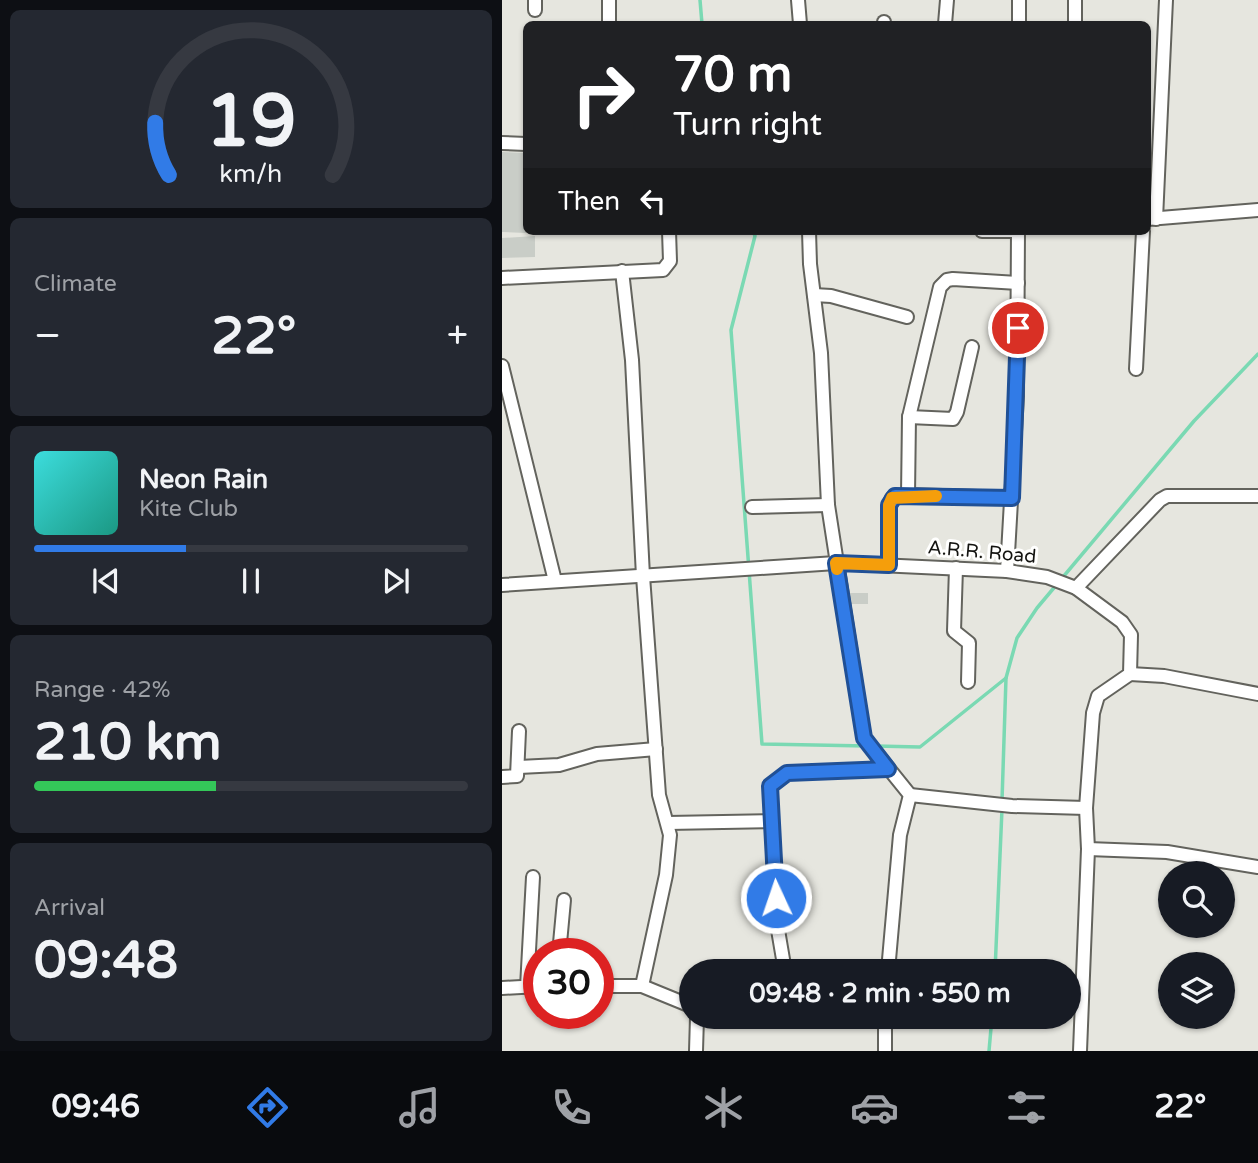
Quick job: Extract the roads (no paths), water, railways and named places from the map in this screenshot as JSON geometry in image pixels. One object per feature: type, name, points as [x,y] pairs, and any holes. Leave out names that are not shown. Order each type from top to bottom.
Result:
[{"type":"street","points":[[609,0],[609,21]]},
{"type":"street","points":[[798,0],[800,21]]},
{"type":"street","points":[[945,21],[947,0]]},
{"type":"street","points":[[1019,0],[1019,21]]},
{"type":"street","points":[[1075,0],[1075,21]]},
{"type":"street","points":[[1166,0],[1152,219],[1258,210]]},
{"type":"street","points":[[502,143],[523,144]]},
{"type":"street","points":[[502,278],[668,267],[669,235]]},
{"type":"street","points":[[809,235],[822,353],[828,505],[864,738],[910,795],[1012,806],[1086,808]]},
{"type":"street","points":[[1007,571],[1012,498],[1018,235]]},
{"type":"street","points":[[1136,369],[1144,235]]},
{"type":"street","points":[[622,271],[632,360],[643,576],[656,749],[662,809],[668,823],[666,875],[642,986]]},
{"type":"street","points":[[908,495],[909,417],[943,283],[952,279],[1018,283]]},
{"type":"street","points":[[814,295],[831,296],[907,317]]},
{"type":"street","points":[[909,417],[949,419],[955,416],[972,347]]},
{"type":"street","points":[[502,366],[555,581]]},
{"type":"street","points":[[889,565],[890,501],[895,496],[1012,498]]},
{"type":"street","points":[[1073,587],[1167,496],[1258,496]]},
{"type":"street","points":[[752,507],[828,505]]},
{"type":"street","name":"A.R.R. Road","points":[[502,585],[836,563],[1007,571],[1047,577],[1073,587],[1122,622],[1131,635],[1130,674]]},
{"type":"street","points":[[956,568],[954,625],[957,634],[969,643],[968,682]]},
{"type":"street","points":[[1080,1051],[1088,849],[1086,808],[1095,704],[1105,688],[1130,674],[1164,676],[1258,694]]},
{"type":"street","points":[[502,777],[514,778],[519,767],[519,731]]},
{"type":"street","points":[[519,767],[559,765],[597,754],[656,749]]},
{"type":"street","points":[[783,959],[777,924],[770,786],[787,773],[888,769]]},
{"type":"street","points":[[889,959],[900,835],[910,795]]},
{"type":"street","points":[[668,823],[772,821]]},
{"type":"street","points":[[1088,849],[1167,852],[1258,867]]},
{"type":"street","points":[[533,877],[533,938]]},
{"type":"street","points":[[560,938],[564,900]]},
{"type":"street","points":[[614,986],[642,986],[679,1001]]},
{"type":"street","points":[[502,988],[523,987]]},
{"type":"street","points":[[696,1051],[697,1029]]},
{"type":"street","points":[[885,1029],[885,1051]]},
{"type":"waterway","points":[[700,0],[702,21]]},
{"type":"waterway","points":[[755,235],[731,330],[762,744],[867,746]]},
{"type":"waterway","points":[[1002,801],[1006,678],[1017,638],[1037,608],[1194,421],[1258,354]]},
{"type":"waterway","points":[[875,746],[920,747],[1006,678]]},
{"type":"waterway","points":[[996,959],[1002,809]]},
{"type":"waterway","points":[[989,1051],[991,1029]]}]
